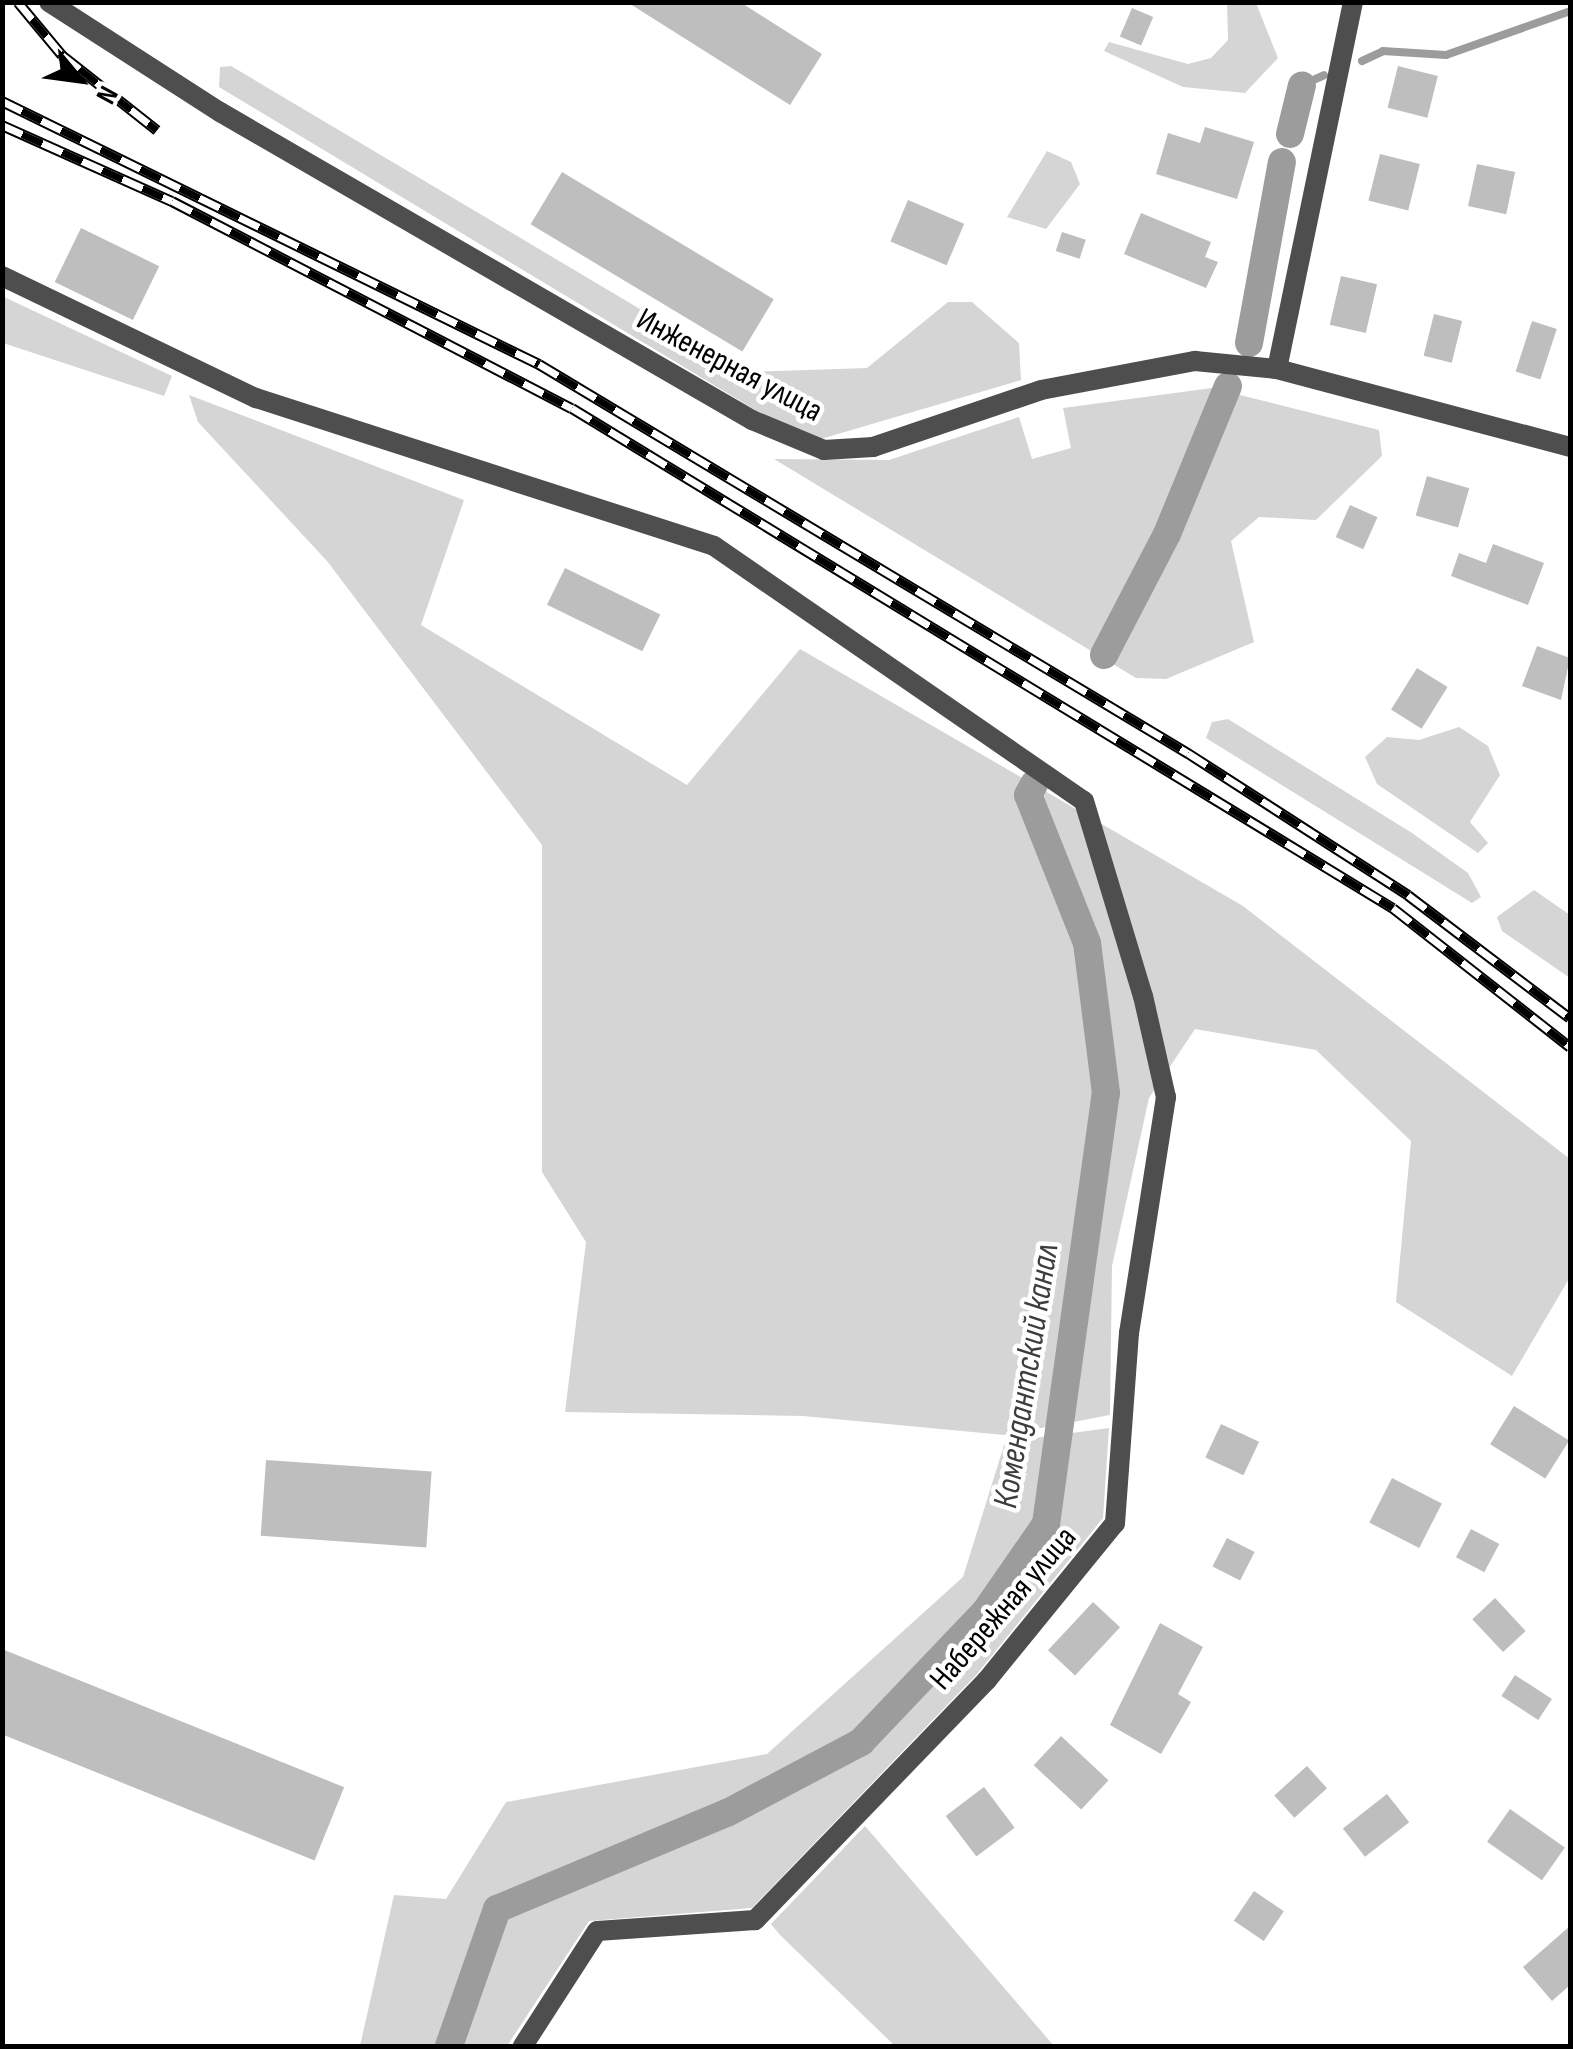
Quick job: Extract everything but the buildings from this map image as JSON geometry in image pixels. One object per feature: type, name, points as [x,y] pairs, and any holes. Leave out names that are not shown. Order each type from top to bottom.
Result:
[{"type":"street","name":"Инженерная улица","points":[[49,2],[220,112],[752,420],[824,450],[874,447],[1041,390],[1195,361],[1277,369],[1570,447]]},
{"type":"street","points":[[1277,369],[1353,2]]},
{"type":"street","name":"Набережная улица","points":[[2,276],[256,398],[714,546],[1084,801],[1166,1097],[1129,1332],[1114,1523],[987,1680],[755,1920],[597,1931],[523,2046]]},
{"type":"shaded area","points":[[1227,3],[1256,3],[1278,58],[1245,93],[1183,87],[1104,51],[1109,42],[1188,64],[1211,58],[1228,40]]},
{"type":"shaded area","points":[[231,66],[746,372],[867,368],[948,302],[972,302],[1019,343],[1021,380],[821,439],[757,411],[219,87],[220,67]]},
{"type":"shaded area","points":[[1047,151],[1071,162],[1080,184],[1046,229],[1007,217]]},
{"type":"shaded area","points":[[2,296],[172,376],[164,396],[3,343]]},
{"type":"shaded area","points":[[1212,388],[1379,430],[1382,456],[1316,520],[1259,517],[1231,541],[1254,642],[1166,679],[1136,678],[774,459],[889,460],[1019,417],[1032,459],[1071,448],[1063,408]]},
{"type":"shaded area","points":[[189,395],[464,500],[421,625],[687,785],[800,649],[1243,906],[1570,1159],[1570,1277],[1512,1376],[1396,1302],[1411,1141],[1316,1050],[1195,1029],[1149,1098],[1112,1266],[1110,1415],[1004,1435],[803,1416],[565,1412],[586,1242],[542,1172],[542,845],[327,561],[198,422]]},
{"type":"shaded area","points":[[1228,719],[1412,833],[1468,873],[1481,897],[1472,903],[1206,738],[1212,722]]},
{"type":"shaded area","points":[[1459,727],[1488,746],[1500,775],[1470,822],[1488,843],[1478,853],[1377,784],[1365,757],[1387,737],[1419,740]]},
{"type":"shaded area","points":[[1534,890],[1570,915],[1570,978],[1502,931],[1497,917]]},
{"type":"shaded area","points":[[1109,1428],[1103,1518],[977,1674],[752,1908],[589,1921],[507,2046],[360,2046],[394,1895],[446,1899],[506,1802],[767,1754],[963,1577],[1005,1442]]},
{"type":"shaded area","points":[[865,1826],[1054,2046],[895,2046],[780,1935],[771,1924]]},
{"type":"waterway","name":"Комендантский канал","points":[[1362,61],[1383,51],[1446,55],[1570,11]]},
{"type":"waterway","name":"Комендантский канал","points":[[1302,85],[1324,75]]},
{"type":"waterway","name":"Комендантский канал","points":[[1290,134],[1302,85]]},
{"type":"waterway","name":"Комендантский канал","points":[[1249,343],[1282,162]]},
{"type":"waterway","name":"Комендантский канал","points":[[1104,655],[1167,534],[1228,386]]},
{"type":"waterway","name":"Комендантский канал","points":[[449,2046],[497,1909],[727,1813],[861,1742],[985,1612],[1046,1524],[1106,1093],[1087,943],[1028,795],[1034,784]]},
{"type":"railway","points":[[18,2],[62,55],[157,130]]},
{"type":"railway","points":[[2,101],[539,364],[1188,753],[1408,895],[1570,1018]]},
{"type":"railway","points":[[2,125],[172,201],[572,408],[1393,908],[1570,1047]]}]
